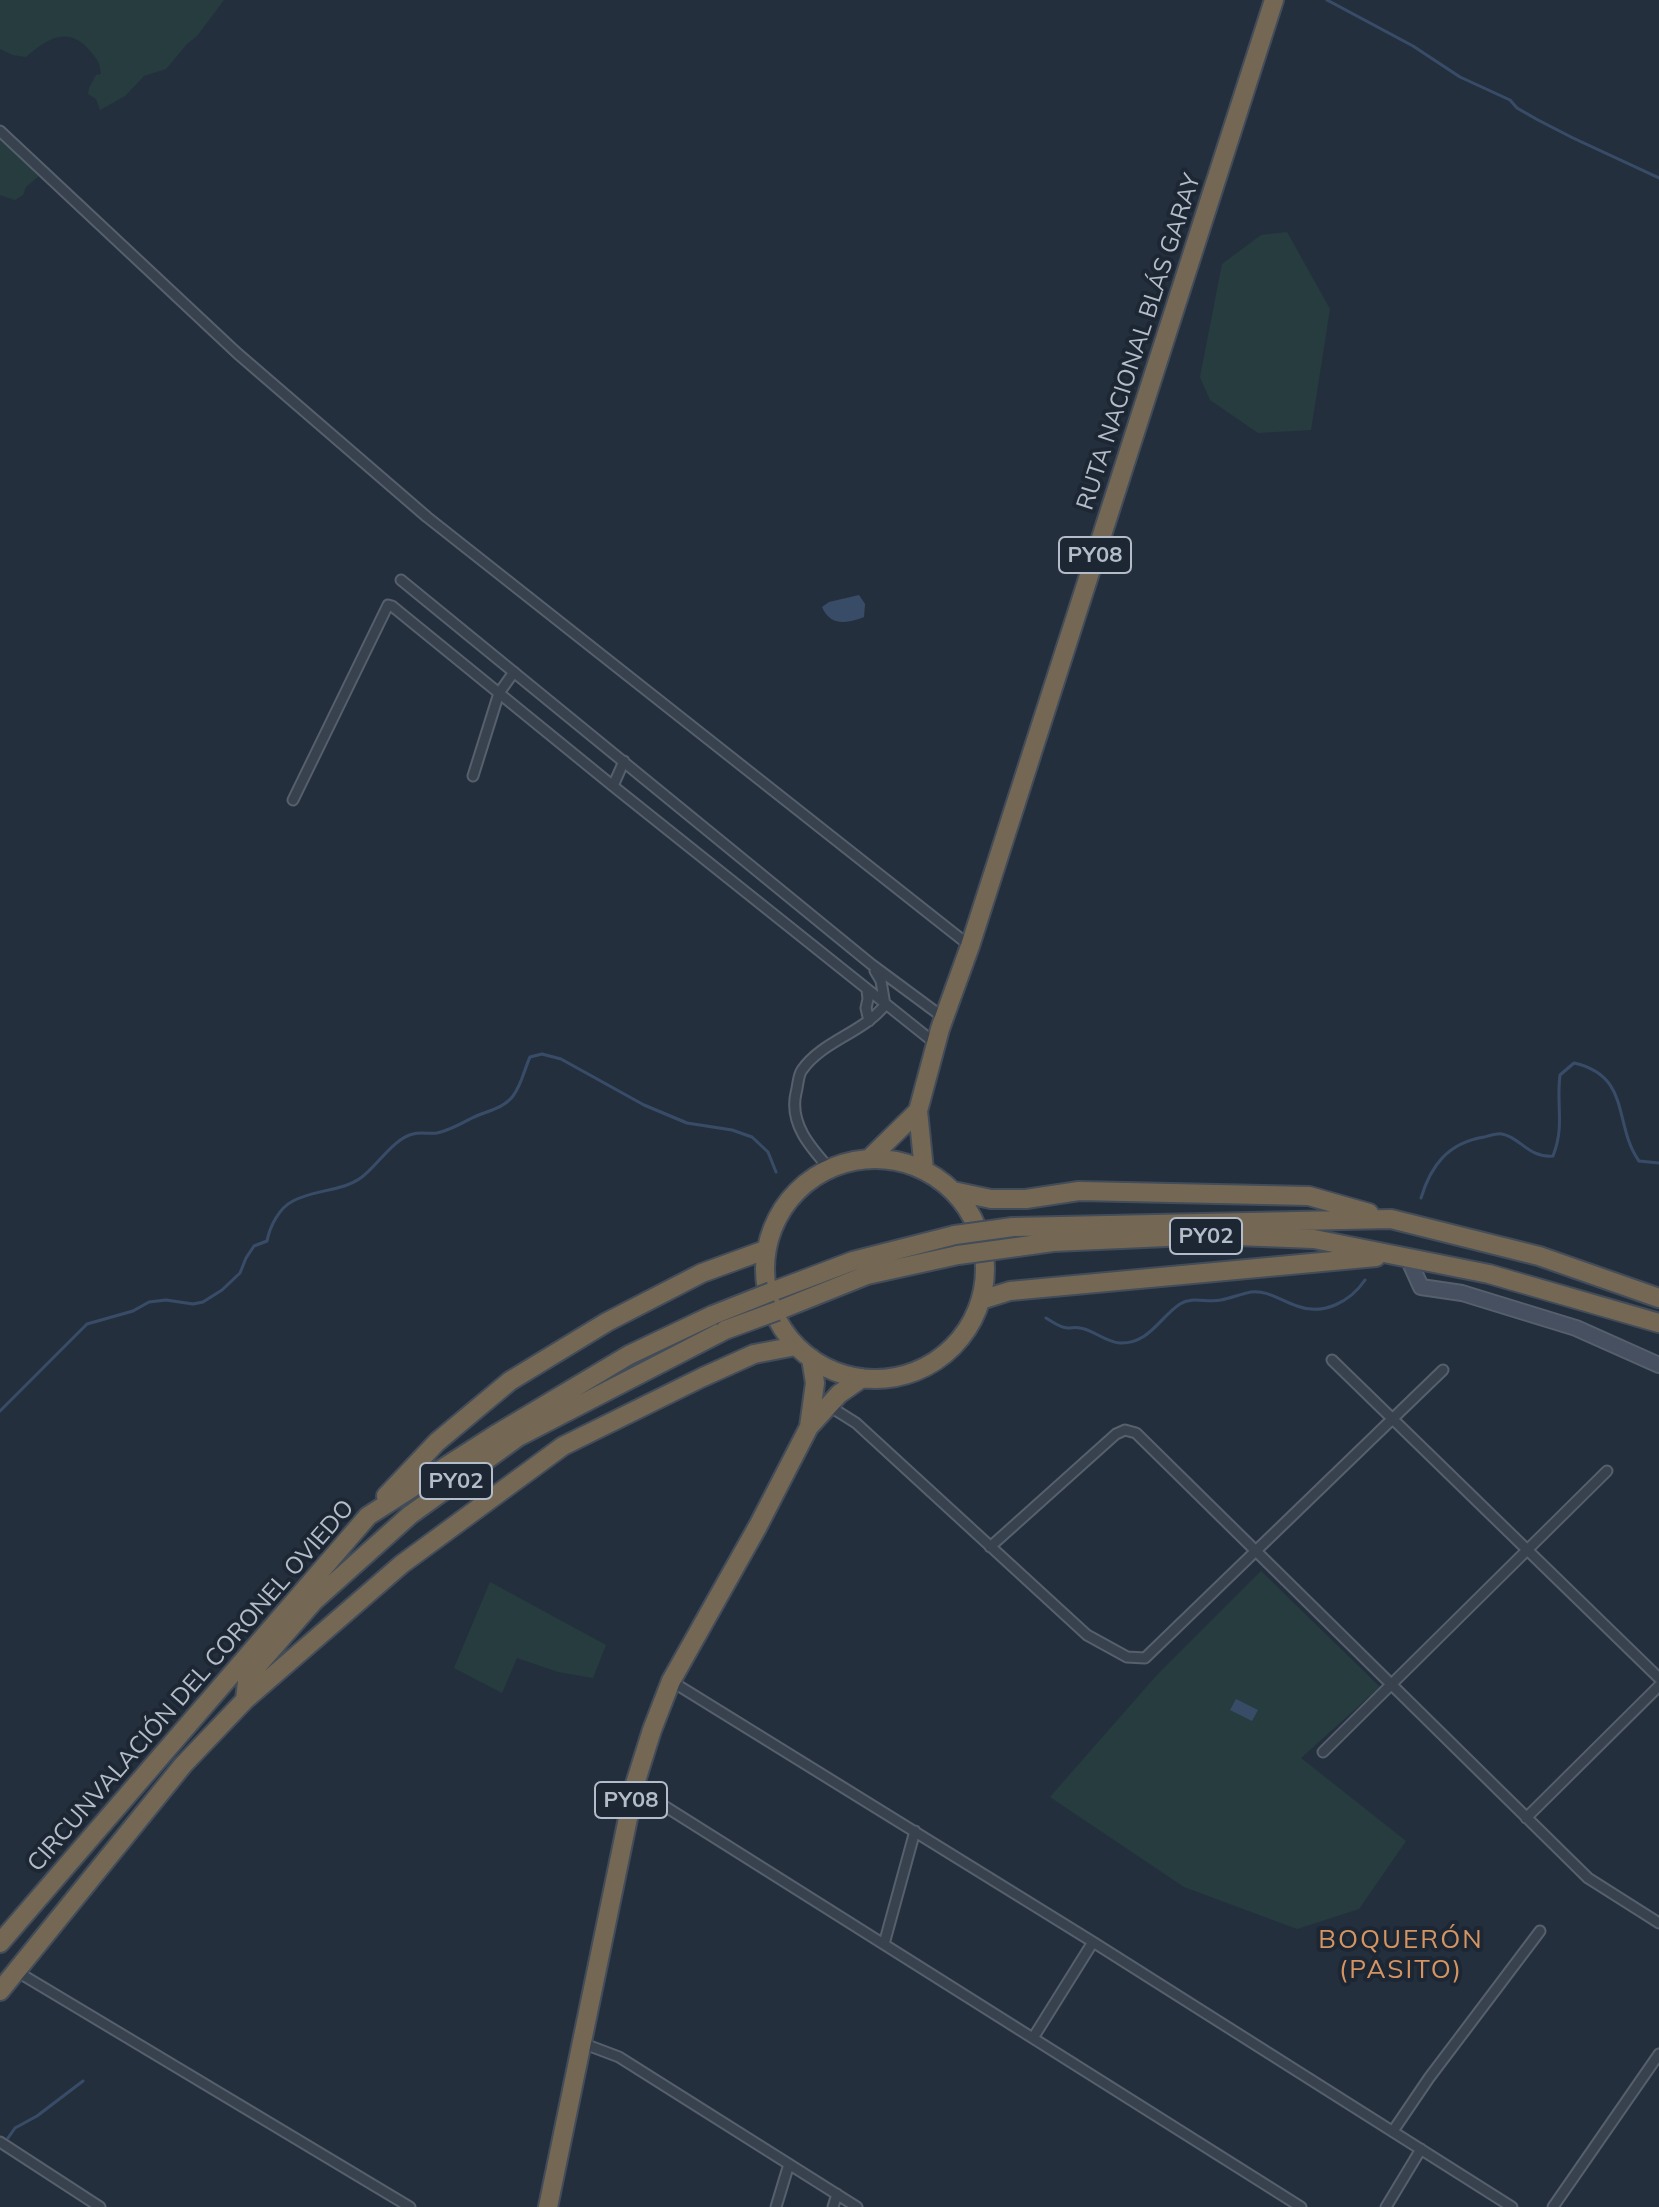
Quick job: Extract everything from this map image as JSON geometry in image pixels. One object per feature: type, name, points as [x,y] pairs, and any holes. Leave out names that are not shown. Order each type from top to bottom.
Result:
[{"type":"highway","name":"RUTA NACIONAL BLÁS GARAY","points":[[924,1170],[918,1111],[936,1044],[1274,0]]},
{"type":"highway","points":[[870,1158],[918,1111]]},
{"type":"highway","points":[[870,1158],[898,1161],[940,1179],[966,1206],[982,1242],[985,1261],[981,1300],[963,1335],[935,1361],[900,1376],[881,1379],[844,1374],[827,1368],[803,1352],[783,1330],[773,1311],[766,1292],[764,1271],[765,1250],[771,1229],[794,1192],[829,1168],[870,1158]]},
{"type":"highway","points":[[953,1191],[991,1199],[1026,1199],[1079,1191],[1309,1196],[1391,1219]]},
{"type":"highway","name":"CIRCUNVALACIÓN DEL CORONEL OVIEDO","points":[[0,1943],[368,1516],[629,1355],[713,1315],[771,1292],[853,1261],[955,1235],[1013,1227],[1391,1219],[1539,1256],[1659,1298]]},
{"type":"highway","name":"CIRCUNVALACIÓN DEL CORONEL OVIEDO","points":[[0,1991],[183,1765],[245,1700],[247,1682],[258,1665],[314,1601],[410,1515],[518,1437],[725,1330],[867,1275],[958,1255],[1053,1242],[1212,1235],[1314,1239],[1401,1255],[1489,1274],[1659,1323]]},
{"type":"highway","points":[[368,1516],[437,1442],[510,1381],[607,1322],[702,1273],[765,1250]]},
{"type":"highway","points":[[981,1300],[1010,1291],[1401,1255]]},
{"type":"highway","points":[[803,1352],[815,1383],[809,1427]]},
{"type":"highway","points":[[245,1700],[402,1564],[563,1446],[754,1354],[803,1352]]},
{"type":"highway","points":[[809,1427],[839,1394],[862,1378]]},
{"type":"highway","name":"PY08","points":[[548,2207],[633,1792],[652,1730],[671,1681],[758,1526],[809,1427]]},
{"type":"street","points":[[0,131],[237,353],[427,517],[970,946]]},
{"type":"street","points":[[401,580],[871,964],[944,1018]]},
{"type":"street","points":[[293,800],[388,605],[392,606],[936,1044]]},
{"type":"street","points":[[473,776],[499,693],[514,672]]},
{"type":"street","points":[[613,786],[624,761]]},
{"type":"street","points":[[871,964],[881,981],[885,1005]]},
{"type":"street","points":[[867,990],[869,1021]]},
{"type":"street","points":[[829,1168],[806,1142],[793,1107],[801,1071],[820,1053],[869,1021],[885,1005]]},
{"type":"street","points":[[1401,1255],[1421,1287],[1462,1293],[1576,1328],[1659,1365]]},
{"type":"street","points":[[1332,1360],[1659,1678]]},
{"type":"street","points":[[829,1406],[856,1423],[1087,1635],[1127,1657],[1145,1658],[1443,1370]]},
{"type":"street","points":[[990,1547],[1116,1434],[1125,1430],[1136,1433],[1588,1878],[1659,1923]]},
{"type":"street","points":[[1323,1752],[1607,1471]]},
{"type":"street","points":[[671,1681],[1093,1942],[1512,2207]]},
{"type":"street","points":[[1526,1818],[1659,1686]]},
{"type":"street","points":[[633,1792],[658,1802],[1301,2207]]},
{"type":"street","points":[[884,1944],[915,1831]]},
{"type":"street","points":[[1393,2131],[1540,1931]]},
{"type":"street","points":[[1033,2038],[1093,1942]]},
{"type":"street","points":[[16,1971],[410,2207]]},
{"type":"street","points":[[582,2043],[619,2057],[857,2207]]},
{"type":"street","points":[[1553,2207],[1659,2054]]},
{"type":"street","points":[[0,2142],[100,2207]]},
{"type":"street","points":[[1386,2207],[1421,2149]]},
{"type":"street","points":[[776,2207],[789,2164]]},
{"type":"street","points":[[833,2207],[837,2194]]},
{"type":"green space","points":[[0,0],[224,0],[197,36],[166,69],[144,76],[125,96],[100,110],[96,99],[88,94],[96,75],[101,74],[99,65],[91,52],[75,39],[58,37],[42,44],[26,57],[0,49]]},
{"type":"green space","points":[[0,135],[39,168],[39,176],[15,200],[0,195]]},
{"type":"green space","points":[[1287,232],[1330,309],[1311,430],[1258,433],[1210,400],[1200,377],[1222,264],[1261,235]]},
{"type":"green space","points":[[1261,1571],[1380,1687],[1301,1758],[1406,1841],[1359,1909],[1297,1929],[1184,1887],[1050,1797],[1156,1676]]},
{"type":"green space","points":[[490,1582],[606,1645],[593,1678],[558,1672],[517,1658],[502,1693],[454,1668]]},
{"type":"water","points":[[859,595],[865,604],[864,617],[858,619],[845,622],[834,620],[822,607],[829,602]]},
{"type":"water","points":[[1236,1699],[1258,1710],[1252,1721],[1230,1710]]},
{"type":"waterway","points":[[1327,0],[1413,46],[1460,77],[1510,100],[1517,108],[1538,120],[1659,178]]},
{"type":"waterway","points":[[0,1411],[87,1324],[133,1311],[149,1302],[203,1302],[240,1273],[254,1246],[267,1241],[276,1218],[288,1204],[301,1197],[354,1182],[406,1137],[446,1130],[509,1101],[521,1082],[530,1057],[542,1054],[561,1059],[644,1105],[687,1123],[732,1130],[752,1137],[768,1152],[776,1172]]},
{"type":"waterway","points":[[1421,1198],[1430,1175],[1443,1157],[1471,1140],[1502,1134],[1537,1154],[1553,1156],[1559,1125],[1560,1075],[1574,1063],[1592,1069],[1613,1090],[1631,1147],[1639,1161],[1659,1163]]},
{"type":"waterway","points":[[1046,1318],[1062,1327],[1085,1329],[1115,1342],[1130,1342],[1146,1335],[1173,1309],[1185,1302],[1221,1300],[1257,1292],[1307,1309],[1326,1308],[1344,1301],[1365,1280]]},
{"type":"waterway","points":[[8,2138],[15,2128],[37,2116],[83,2081]]},
{"type":"district","name":"BOQUERÓN (PASITO)","points":[[1401,1955]]}]
